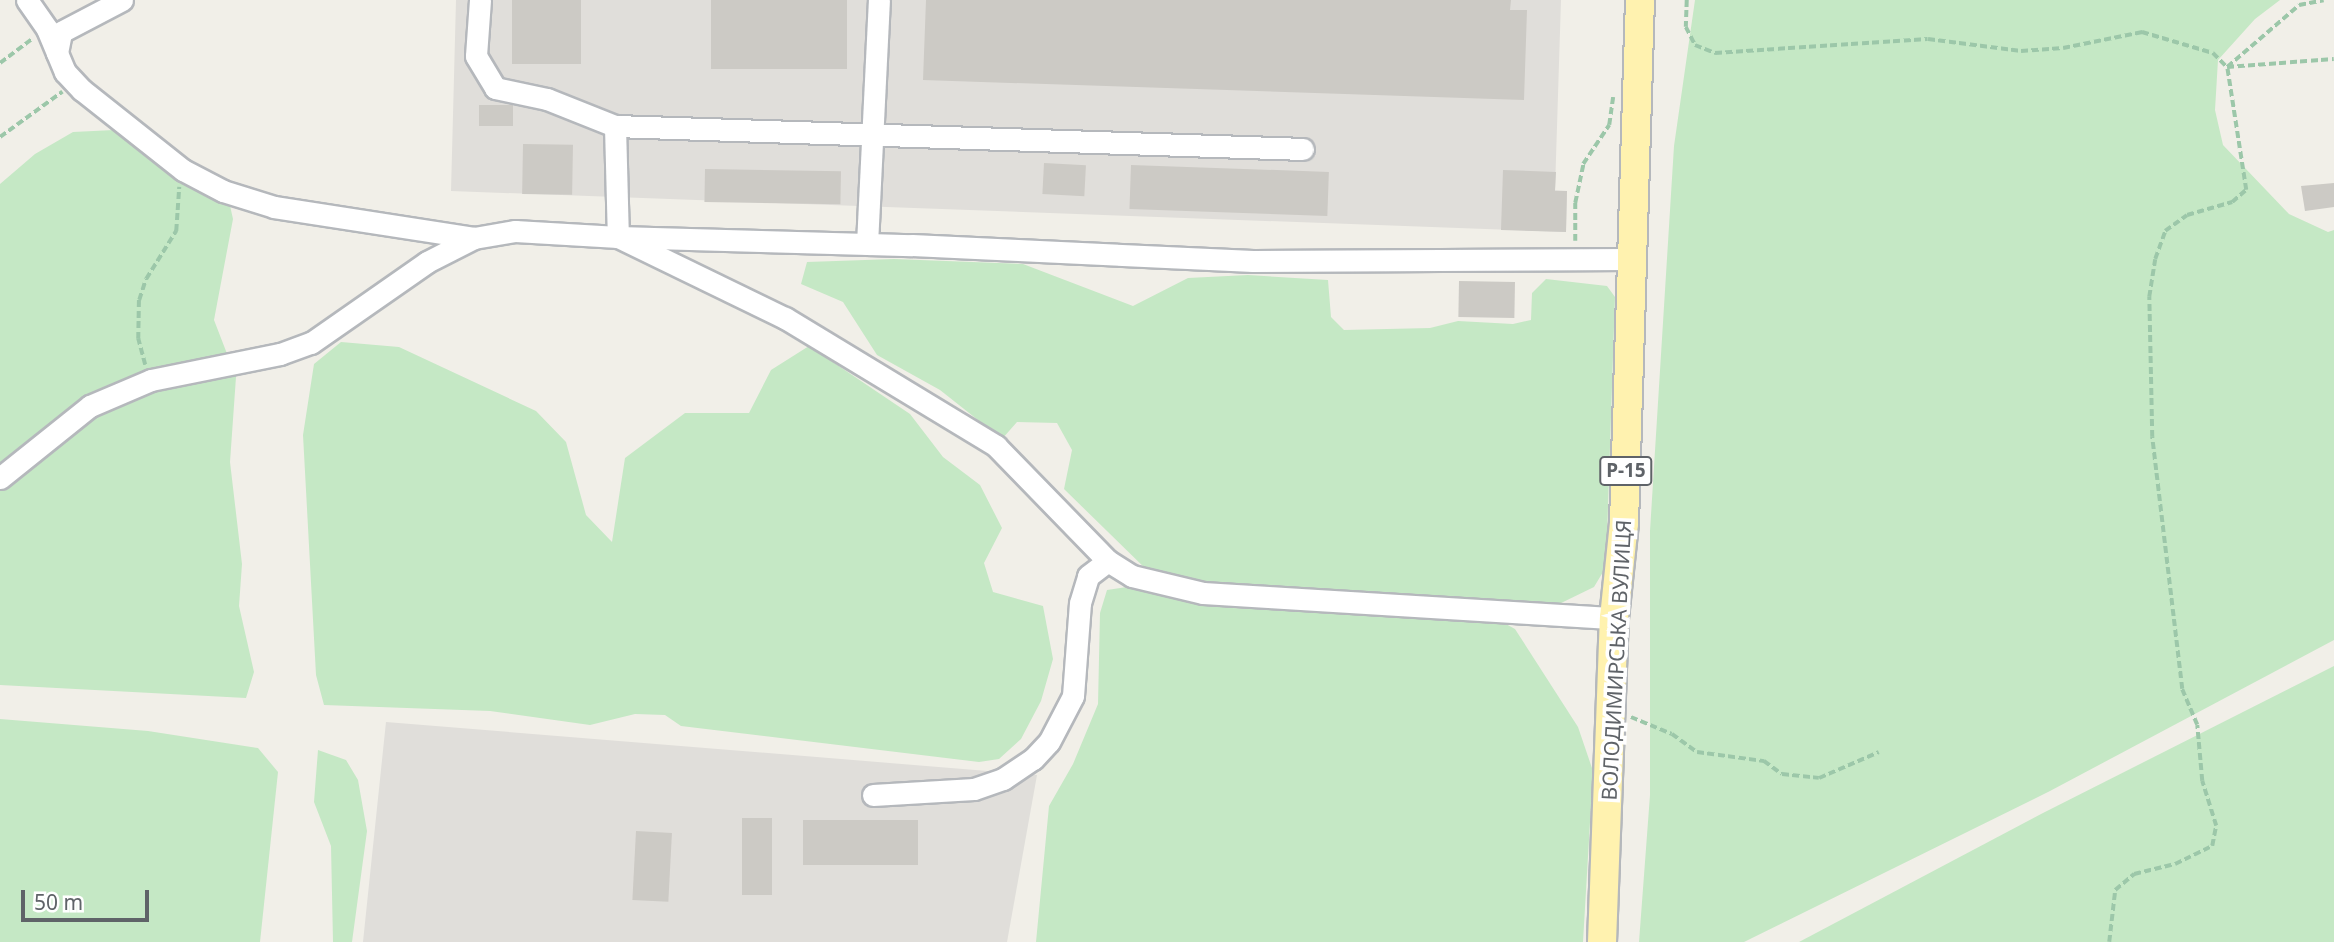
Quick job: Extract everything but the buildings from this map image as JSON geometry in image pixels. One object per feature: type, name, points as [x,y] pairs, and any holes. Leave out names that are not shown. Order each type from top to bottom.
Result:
[{"type":"main road","name":"ВОЛОДИМИРСЬКА ВУЛИЦЯ","points":[[1602,942],[1614,618],[1624,523],[1640,0]]},
{"type":"street","points":[[10,0],[47,29]]},
{"type":"street","points":[[27,0],[47,29],[57,53],[74,81],[108,114],[183,170],[248,202],[474,238]]},
{"type":"street","points":[[57,53],[61,32],[122,0]]},
{"type":"street","points":[[480,0],[476,56],[495,88],[547,99],[615,126],[1303,149]]},
{"type":"street","points":[[867,243],[879,0]]},
{"type":"street","points":[[615,126],[618,237]]},
{"type":"street","points":[[0,478],[90,406],[150,380],[281,354],[311,342],[427,262],[474,238],[515,231],[618,237],[867,243],[1253,261],[1633,259]]},
{"type":"street","points":[[618,237],[785,318],[996,446],[1108,561],[1132,576],[1203,593],[1614,618]]},
{"type":"street","points":[[873,795],[974,789],[1003,779],[1033,758],[1049,742],[1073,696],[1080,603],[1088,576],[1108,561]]},
{"type":"path","points":[[1687,0],[1686,27],[1690,36],[1695,45],[1715,53],[1928,39],[2021,51],[2063,48],[2141,32],[2213,53],[2227,67],[2246,190],[2232,202],[2187,215],[2165,231],[2149,297],[2152,437],[2182,689],[2197,725],[2202,781],[2216,826],[2212,846],[2175,864],[2134,874],[2115,890],[2109,942]]},
{"type":"path","points":[[2227,67],[2299,5],[2324,0]]},
{"type":"path","points":[[0,63],[47,29]]},
{"type":"path","points":[[2227,67],[2334,60]]},
{"type":"path","points":[[0,137],[74,81]]},
{"type":"path","points":[[1575,258],[1575,203],[1584,164],[1609,125],[1614,85]]},
{"type":"path","points":[[150,380],[138,339],[139,300],[146,279],[176,231],[177,194],[183,170]]},
{"type":"path","points":[[1610,708],[1672,734],[1697,752],[1764,761],[1782,774],[1819,778],[1879,752]]},
{"type":"shaded area","points":[[456,0],[1561,0],[1555,190],[1567,191],[1566,232],[451,191]]},
{"type":"shaded area","points":[[386,722],[1037,775],[1007,942],[363,942]]},
{"type":"green space","points":[[1695,0],[2280,0],[2255,19],[2218,60],[2215,110],[2223,145],[2289,214],[2328,232],[2334,230],[2334,640],[2050,791],[1744,942],[1639,942],[1650,795],[1650,531],[1674,146]]},
{"type":"green space","points":[[114,130],[145,141],[229,201],[233,219],[214,320],[236,377],[230,462],[242,564],[239,606],[254,672],[246,698],[0,685],[0,184],[35,154],[73,132]]},
{"type":"green space","points":[[894,259],[1023,264],[1133,306],[1188,278],[1248,275],[1328,280],[1331,317],[1344,330],[1430,328],[1458,321],[1513,324],[1531,320],[1532,293],[1546,279],[1607,286],[1615,297],[1606,567],[1594,587],[1557,605],[1195,583],[1151,574],[1064,489],[1072,450],[1057,423],[1017,422],[1002,439],[940,390],[877,355],[843,302],[801,284],[807,262]]},
{"type":"green space","points":[[341,342],[399,347],[536,411],[566,442],[586,515],[612,542],[625,458],[685,413],[749,413],[771,370],[809,346],[910,414],[943,457],[980,485],[1002,528],[984,563],[993,592],[1043,606],[1053,659],[1041,701],[1021,739],[999,759],[979,762],[681,726],[665,715],[635,714],[590,725],[490,711],[324,705],[316,675],[303,435],[314,364]]},
{"type":"green space","points":[[1127,587],[1232,608],[1495,618],[1515,629],[1578,727],[1593,771],[1583,942],[1036,942],[1049,806],[1073,764],[1098,704],[1100,613],[1107,590]]},
{"type":"green space","points":[[2334,666],[2334,942],[1799,942],[2043,813]]},
{"type":"green space","points":[[0,719],[148,731],[258,748],[278,772],[260,942],[0,942]]},
{"type":"green space","points":[[318,750],[346,760],[358,780],[367,831],[352,942],[333,942],[331,846],[314,802]]}]
